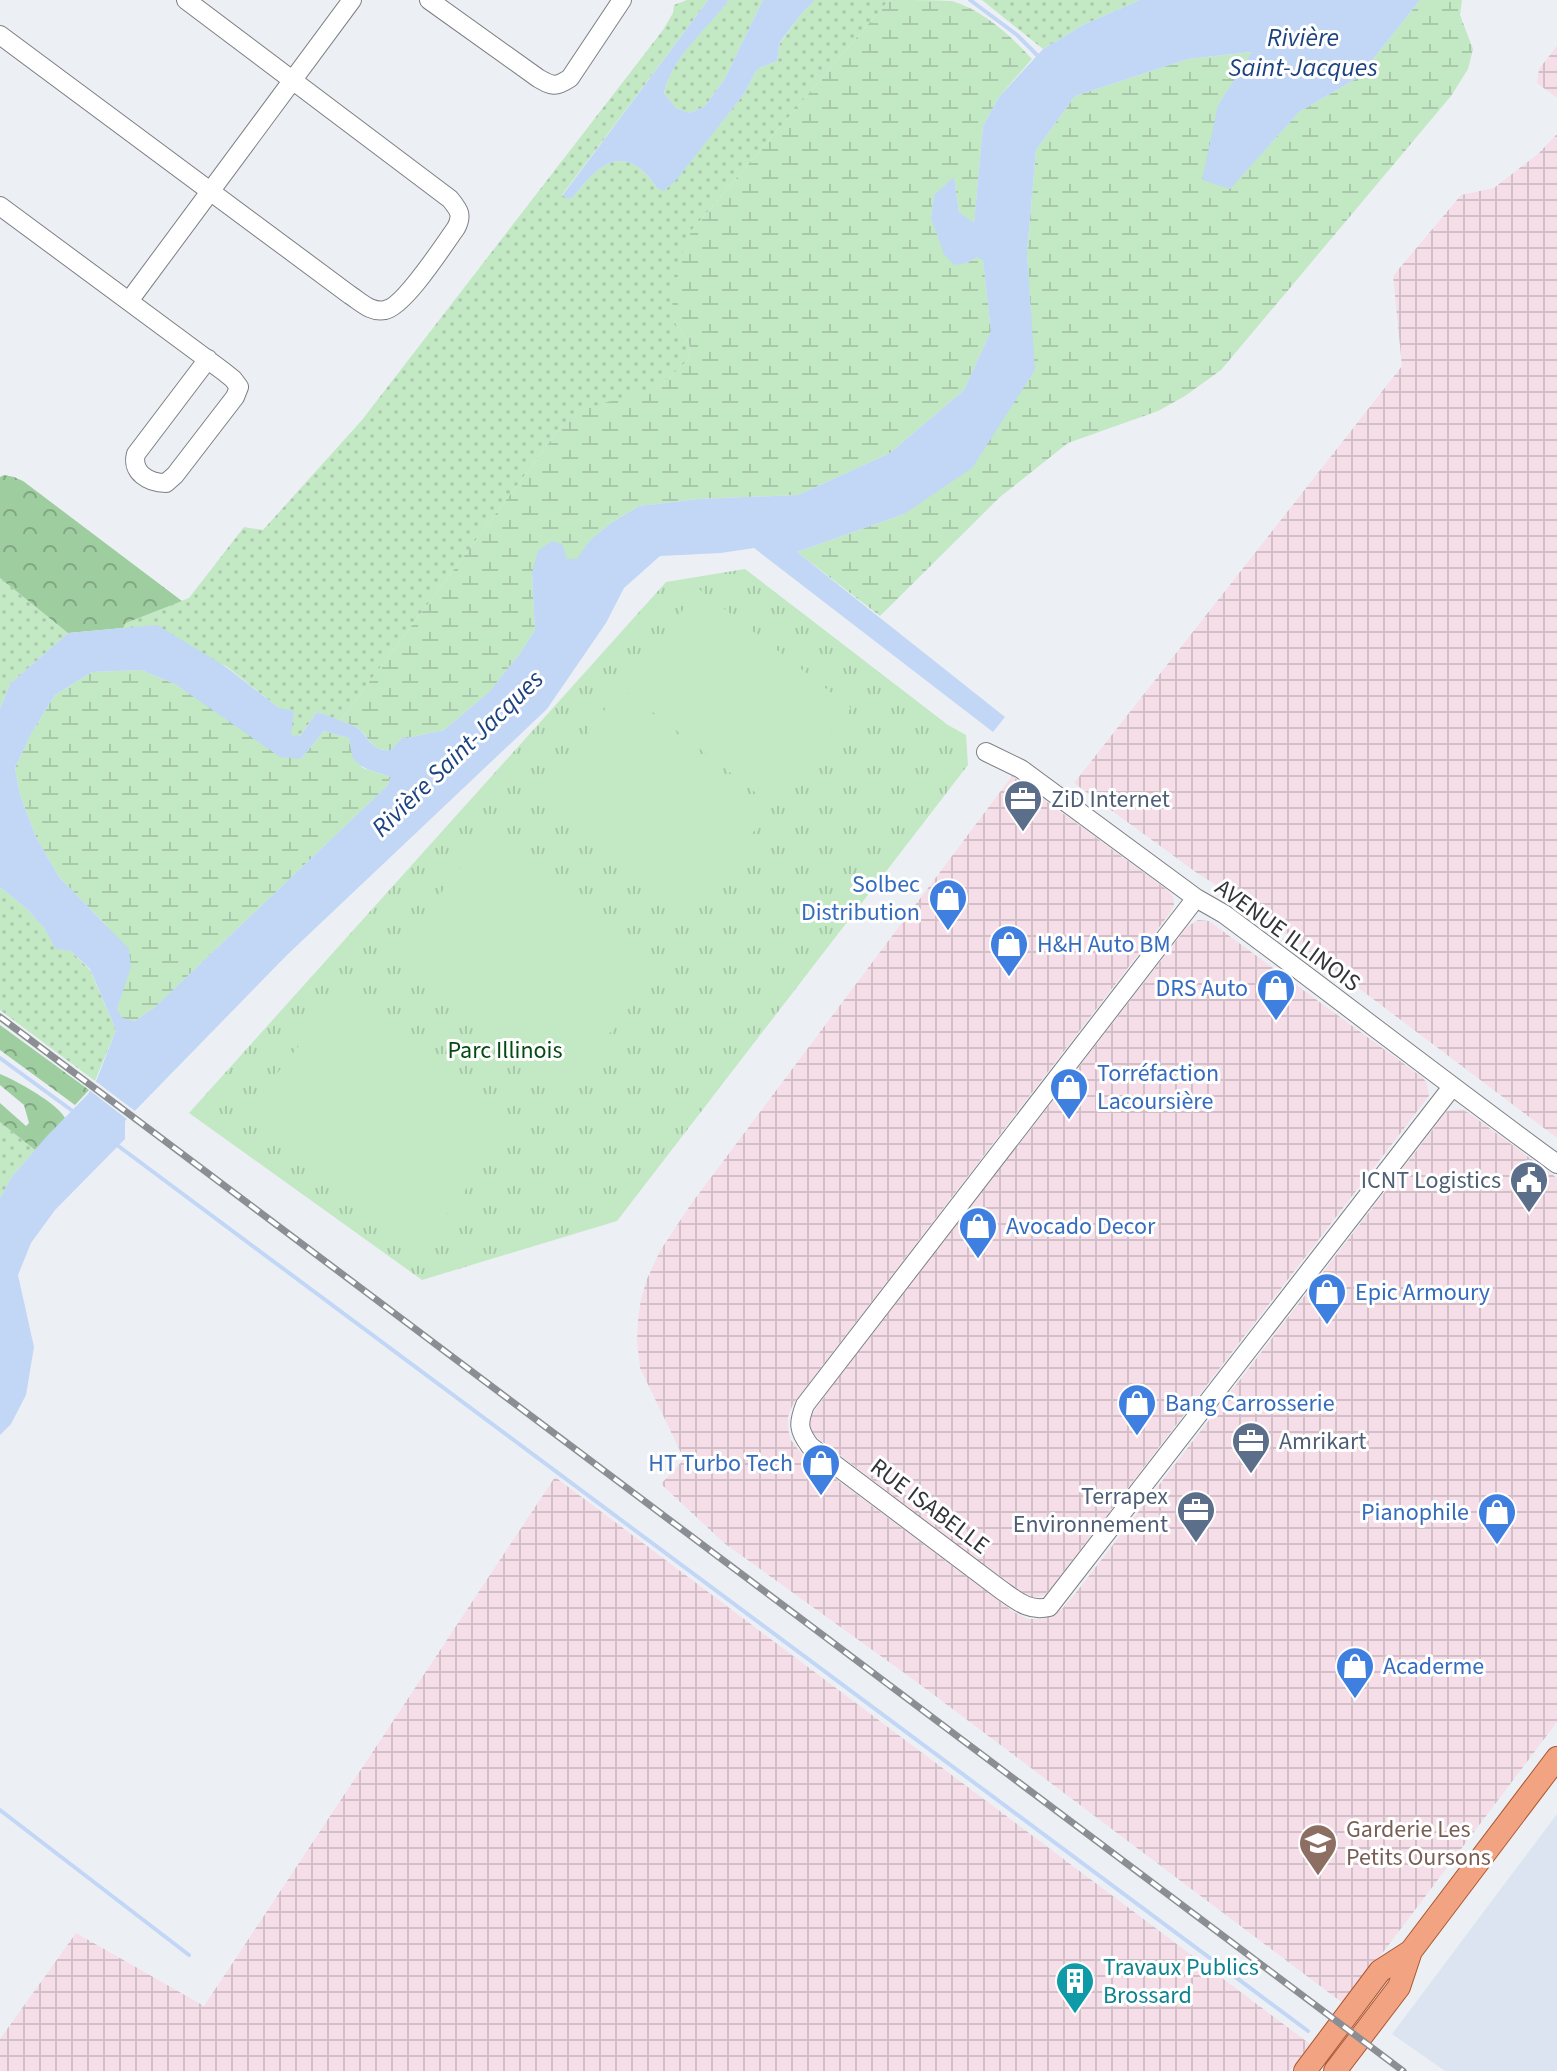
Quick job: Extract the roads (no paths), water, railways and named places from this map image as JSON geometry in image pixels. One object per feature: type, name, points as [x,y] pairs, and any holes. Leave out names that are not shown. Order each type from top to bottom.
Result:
[{"type":"main road","points":[[1335,2071],[1399,1987],[1411,1951],[1557,1758]]},
{"type":"main road","points":[[1305,2071],[1380,1971],[1411,1951]]},
{"type":"street","points":[[0,35],[350,295],[374,310],[394,307],[460,220],[458,210],[450,199],[186,0]]},
{"type":"street","points":[[129,301],[352,0]]},
{"type":"street","points":[[429,0],[551,85],[570,78],[622,0]]},
{"type":"street","points":[[0,206],[208,359],[239,387],[170,481],[153,483],[138,470],[134,458],[208,359]]},
{"type":"street","name":"AVENUE ILLINOIS","points":[[986,752],[1021,769],[1196,898],[1224,914],[1557,1164]]},
{"type":"street","name":"RUE ISABELLE","points":[[1196,898],[805,1405],[799,1420],[801,1434],[810,1446],[1000,1589],[1025,1606],[1039,1609],[1049,1607],[1452,1087]]},
{"type":"water","points":[[708,0],[729,0],[682,56],[664,93],[676,108],[689,113],[704,107],[724,80],[763,0],[815,0],[780,42],[777,61],[757,69],[744,94],[664,191],[657,188],[639,167],[615,161],[598,170],[571,199],[562,196]]},
{"type":"water","name":"Rivière Saint-Jacques","points":[[1140,0],[1420,0],[1359,77],[1299,112],[1230,189],[1202,180],[1218,105],[1252,52],[1188,59],[1075,96],[1036,150],[1027,253],[1035,370],[972,468],[904,514],[797,552],[1005,717],[993,732],[754,548],[660,556],[624,588],[606,623],[547,709],[287,955],[125,1121],[125,1139],[55,1210],[31,1243],[18,1275],[34,1347],[26,1395],[11,1424],[0,1435],[0,1198],[11,1178],[88,1094],[116,1030],[90,969],[71,951],[56,949],[44,928],[27,909],[0,887],[0,709],[10,684],[68,633],[157,625],[226,667],[279,708],[294,711],[291,735],[300,736],[317,712],[354,726],[373,745],[383,750],[391,750],[403,737],[444,730],[489,692],[535,630],[532,573],[538,551],[552,541],[562,544],[567,559],[577,559],[590,540],[639,506],[699,499],[798,495],[890,453],[964,390],[991,331],[983,260],[977,257],[954,265],[944,254],[931,218],[934,195],[954,177],[959,212],[974,223],[983,126],[999,97],[1043,49],[1083,25]],"holes":[[[141,670],[175,684],[280,757],[301,759],[324,731],[349,738],[357,763],[391,777],[387,786],[155,1007],[135,1021],[122,1018],[117,1009],[131,967],[129,949],[59,877],[36,837],[20,795],[15,768],[55,695],[92,672]]]},
{"type":"waterway","points":[[970,0],[1017,35],[1039,57]]},
{"type":"waterway","points":[[0,1058],[74,1112]]},
{"type":"waterway","points":[[113,1142],[1308,2031]]},
{"type":"waterway","points":[[0,1810],[189,1955]]},
{"type":"railway","points":[[0,1017],[1403,2071]]},
{"type":"place","name":"ZiD Internet","points":[[1023,833]]},
{"type":"place","name":"Solbec Distribution","points":[[948,932]]},
{"type":"place","name":"H&H Auto BM","points":[[1009,978]]},
{"type":"place","name":"DRS Auto","points":[[1276,1022]]},
{"type":"place","name":"Torréfaction Lacoursière","points":[[1069,1121]]},
{"type":"place","name":"ICNT Logistics","points":[[1529,1214]]},
{"type":"place","name":"Avocado Decor","points":[[978,1260]]},
{"type":"place","name":"Epic Armoury","points":[[1327,1326]]},
{"type":"place","name":"Bang Carrosserie","points":[[1137,1437]]},
{"type":"place","name":"Amrikart","points":[[1251,1475]]},
{"type":"place","name":"HT Turbo Tech","points":[[821,1497]]},
{"type":"place","name":"Terrapex Environnement","points":[[1196,1544]]},
{"type":"place","name":"Pianophile","points":[[1497,1546]]},
{"type":"place","name":"Acaderme","points":[[1355,1700]]},
{"type":"place","name":"Garderie Les Petits Oursons","points":[[1318,1877]]},
{"type":"place","name":"Travaux Publics Brossard","points":[[1075,2015]]},
{"type":"park label","name":"Parc Illinois","points":[[505,1050]]}]
